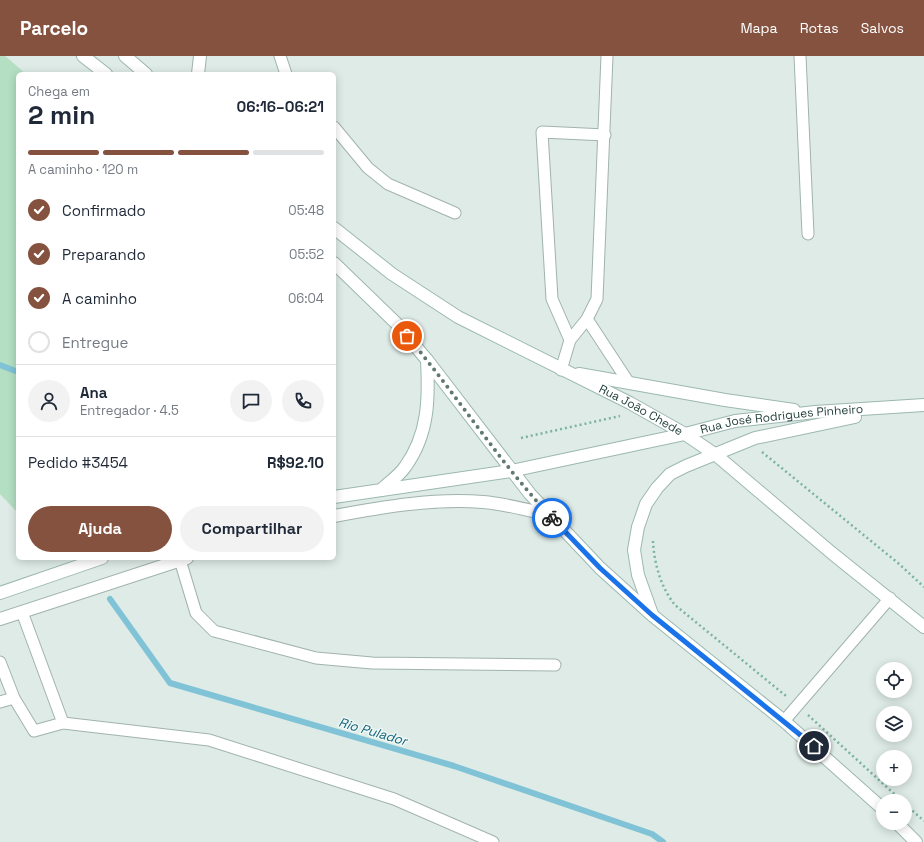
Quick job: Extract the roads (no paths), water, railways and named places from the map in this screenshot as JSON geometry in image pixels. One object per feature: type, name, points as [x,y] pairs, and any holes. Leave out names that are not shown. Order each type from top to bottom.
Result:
[{"type":"main road","points":[[84,56],[104,72]]},
{"type":"main road","points":[[124,56],[144,72]]},
{"type":"main road","points":[[198,72],[200,56]]},
{"type":"main road","name":"Rua João Chede","points":[[336,230],[392,274],[428,298],[493,336],[642,410],[685,434],[716,455],[833,554],[890,598],[924,628]]},
{"type":"main road","points":[[336,265],[397,324],[427,360],[511,470],[549,516],[600,568],[652,615],[784,721],[876,803]]},
{"type":"main road","points":[[381,490],[405,468],[418,445],[427,418],[429,392],[427,360]]},
{"type":"main road","points":[[561,370],[630,384],[725,400],[815,412]]},
{"type":"main road","name":"Rua José Rodrigues Pinheiro","points":[[336,498],[511,470],[685,434],[735,421],[815,412],[924,405]]},
{"type":"main road","points":[[652,615],[638,575],[634,550],[638,527],[646,504],[656,488],[670,474],[755,438],[894,408]]},
{"type":"main road","points":[[336,516],[384,508],[458,500],[503,504],[549,516]]},
{"type":"main road","points":[[0,593],[96,560]]},
{"type":"main road","points":[[0,619],[181,560]]},
{"type":"main road","points":[[904,830],[916,842]]},
{"type":"lane","points":[[280,56],[285,72]]},
{"type":"lane","points":[[561,370],[570,340],[587,319],[597,299],[608,56]]},
{"type":"lane","points":[[800,56],[808,234]]},
{"type":"lane","points":[[336,129],[368,168],[388,184],[456,213]]},
{"type":"lane","points":[[570,340],[552,299],[542,132],[605,135]]},
{"type":"lane","points":[[587,319],[630,384]]},
{"type":"lane","points":[[184,560],[196,613],[214,631],[316,658],[372,663],[556,665]]},
{"type":"lane","points":[[784,721],[890,598]]},
{"type":"lane","points":[[22,612],[63,723]]},
{"type":"lane","points":[[0,662],[14,698],[34,731],[63,723],[209,740],[394,799],[493,842]]},
{"type":"lane","points":[[0,702],[14,698]]},
{"type":"waterway","name":"Rio Pulador","points":[[0,365],[16,371]]},
{"type":"waterway","name":"Rio Pulador","points":[[110,599],[170,683],[454,766],[652,834],[663,842]]}]
